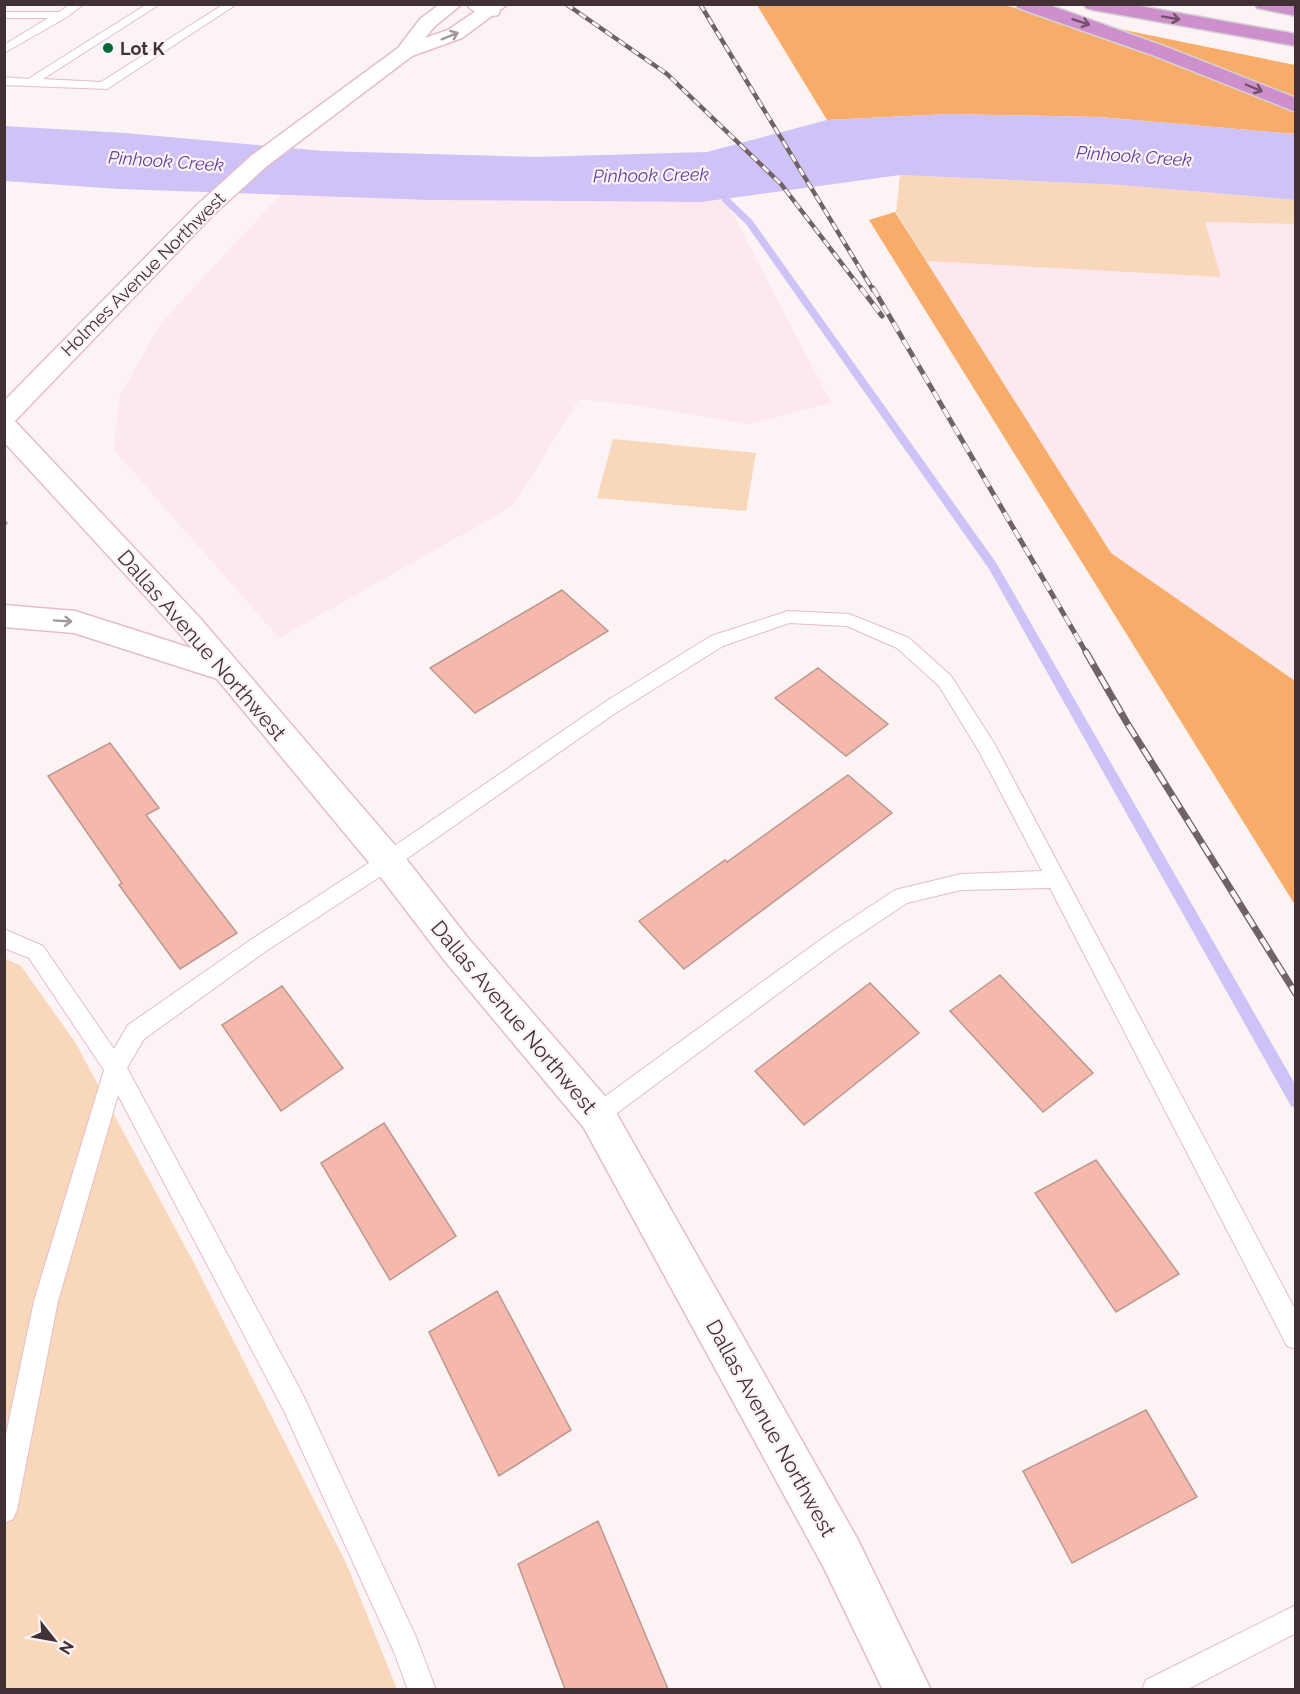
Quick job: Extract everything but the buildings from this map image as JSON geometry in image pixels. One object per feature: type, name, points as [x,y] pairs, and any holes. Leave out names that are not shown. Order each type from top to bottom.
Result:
[{"type":"highway","points":[[1025,4],[1108,31],[1213,70],[1296,106]]},
{"type":"highway","points":[[1093,4],[1296,40]]},
{"type":"highway","points":[[1264,4],[1296,10]]},
{"type":"main road","name":"Holmes Avenue Northwest","points":[[4,417],[204,210],[259,160],[405,52],[428,23],[453,4]]},
{"type":"main road","name":"Holmes Avenue Northwest","points":[[405,52],[455,34],[488,6]]},
{"type":"main road","name":"Dallas Avenue Northwest","points":[[4,425],[189,625],[388,861],[456,949],[597,1115],[841,1554],[908,1689]]},
{"type":"main road","points":[[4,616],[75,621],[227,671]]},
{"type":"lane","points":[[4,50],[79,4]]},
{"type":"lane","points":[[29,82],[154,4]]},
{"type":"lane","points":[[4,81],[103,86],[232,4]]},
{"type":"lane","points":[[4,15],[63,15]]},
{"type":"lane","points":[[4,1510],[46,1301],[115,1068],[136,1032],[259,945],[388,861],[611,707],[717,641],[788,617],[849,620],[903,643],[945,681],[987,748],[1296,1337]]},
{"type":"lane","points":[[597,1115],[834,941],[902,896],[961,882],[1055,879]]},
{"type":"lane","points":[[4,938],[36,952],[115,1068],[293,1402],[406,1647],[422,1689]]},
{"type":"lane","points":[[1156,1689],[1296,1618]]},
{"type":"shaded area","points":[[757,5],[1002,5],[1295,65],[1295,134],[1099,117],[949,114],[827,120]]},
{"type":"shaded area","points":[[900,175],[1121,185],[1295,200],[1296,224],[1205,222],[1221,277],[926,261],[896,212]]},
{"type":"shaded area","points":[[281,194],[429,200],[701,202],[725,199],[831,403],[750,424],[636,405],[579,399],[513,506],[279,638],[114,450],[119,397],[161,323]]},
{"type":"shaded area","points":[[895,212],[1111,553],[1295,681],[1295,905],[869,220]]},
{"type":"shaded area","points":[[1205,222],[1295,224],[1295,681],[1111,553],[926,261],[1221,277]]},
{"type":"shaded area","points":[[613,439],[756,453],[746,511],[597,498]]},
{"type":"shaded area","points":[[4,958],[21,966],[75,1042],[195,1265],[347,1565],[397,1689],[5,1689]]},
{"type":"water","name":"Pinhook Creek","points":[[949,114],[1099,117],[1295,134],[1295,200],[1121,185],[900,175],[701,202],[429,200],[119,189],[5,181],[4,126],[125,133],[323,151],[537,157],[707,152],[827,120]]},
{"type":"waterway","points":[[725,199],[749,222],[993,567],[1296,1101]]},
{"type":"railway","points":[[566,4],[667,74],[781,184],[862,290]]},
{"type":"railway","points":[[700,4],[873,290]]},
{"type":"railway","points":[[861,288],[882,316]]},
{"type":"railway","points":[[873,288],[1087,654]]},
{"type":"railway","points":[[1086,652],[1127,723],[1296,994]]},
{"type":"place","name":"Lot K","points":[[108,48]]}]
